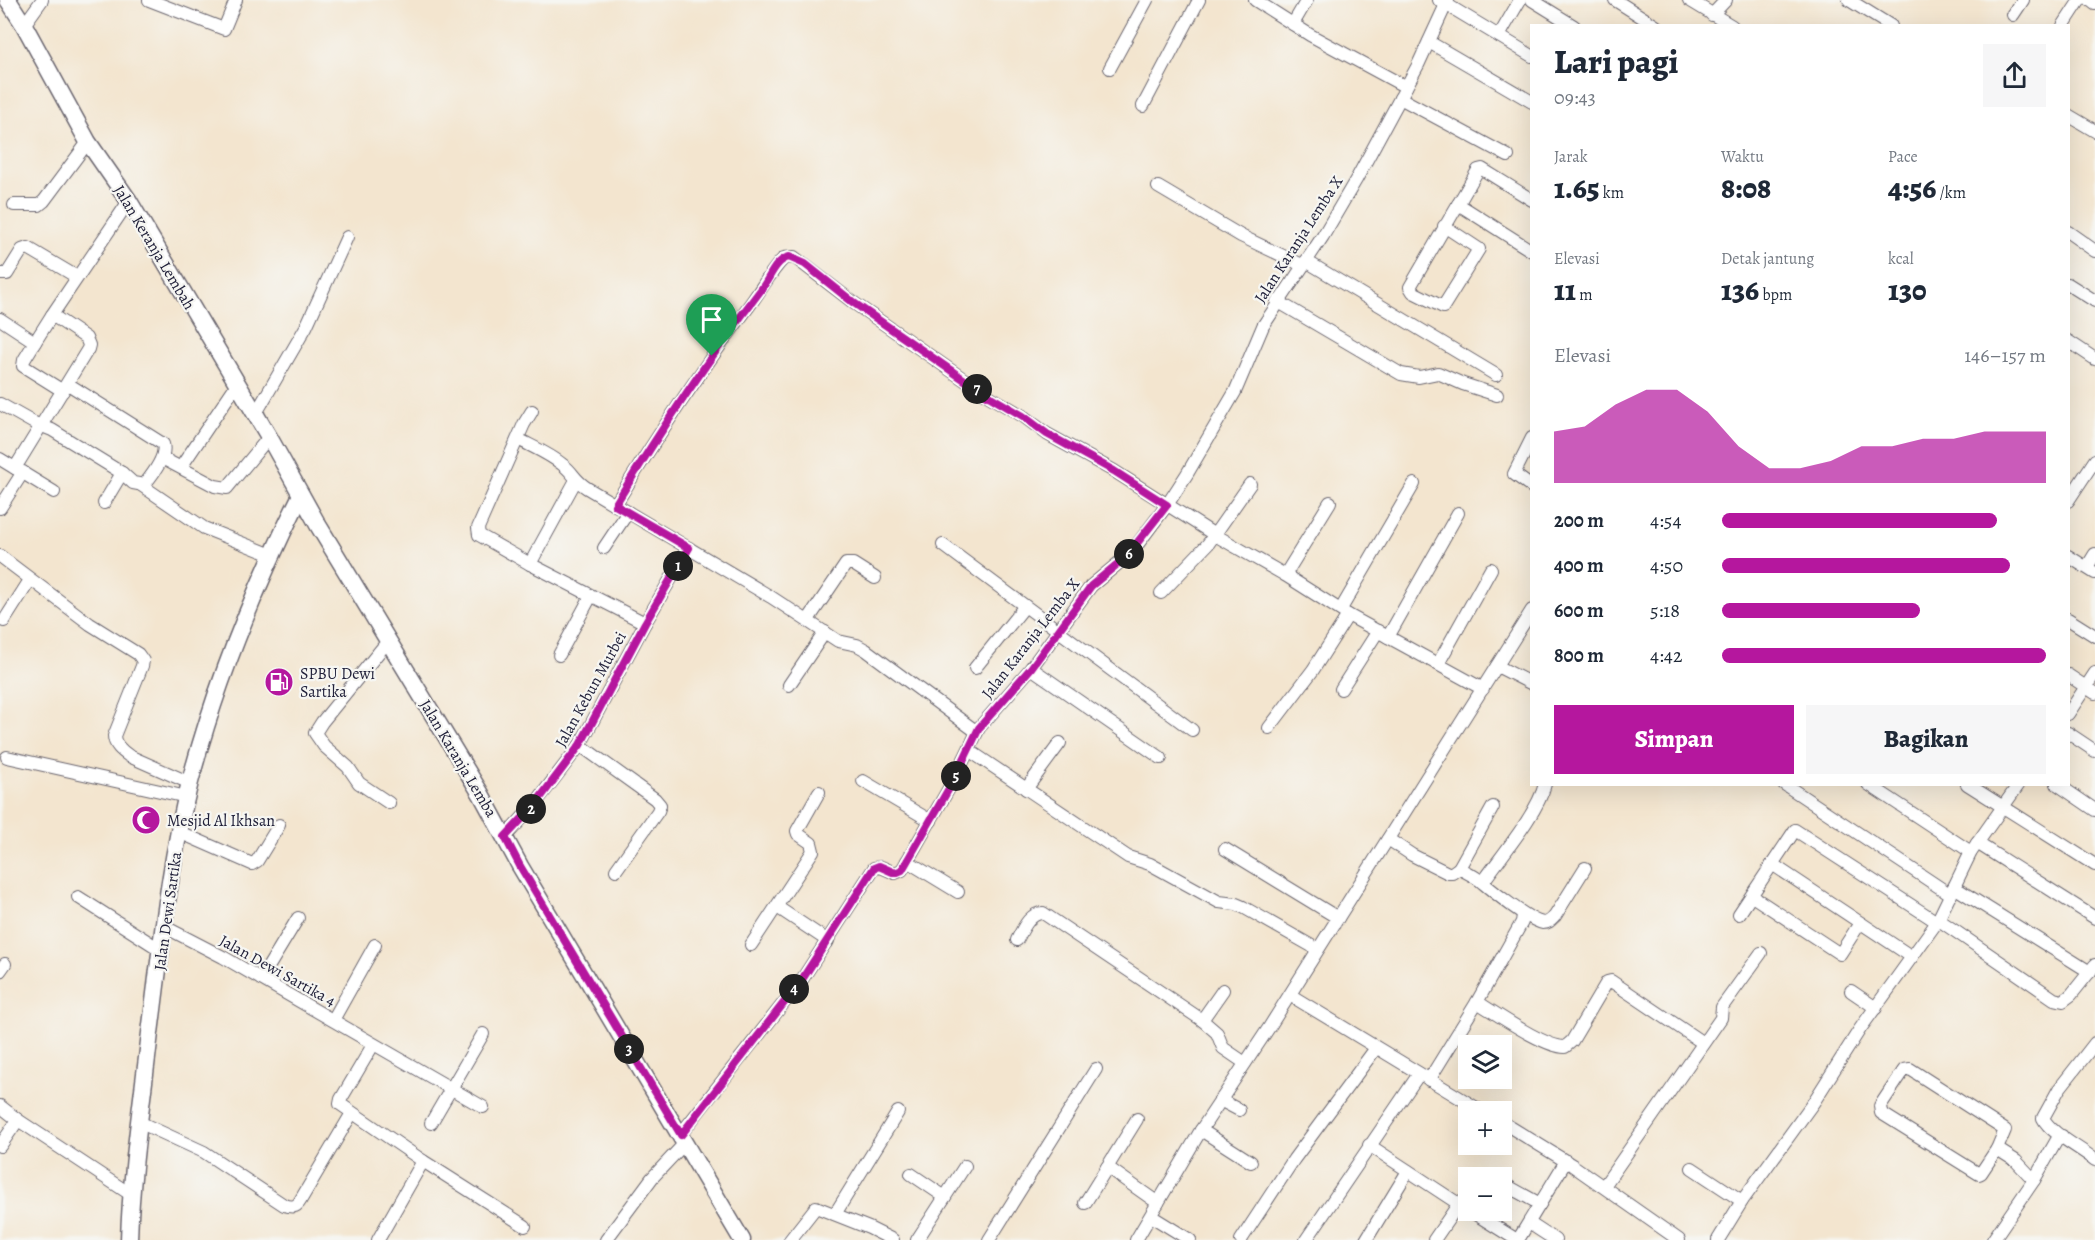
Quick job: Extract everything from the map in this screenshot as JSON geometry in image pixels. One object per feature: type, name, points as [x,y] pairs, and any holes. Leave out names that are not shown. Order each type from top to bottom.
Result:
[{"type":"main road","name":"Jalan Keranja Lembah","points":[[8,0],[88,142],[129,201],[301,495]]},
{"type":"main road","name":"Jalan Karanja Lemba","points":[[301,495],[742,1240]]},
{"type":"main road","name":"Jalan Dewi Sartika","points":[[129,1240],[130,1194],[161,950],[179,832],[188,790],[219,686],[272,555],[301,495]]},
{"type":"main road","points":[[285,527],[318,525]]},
{"type":"street","points":[[24,25],[42,0]]},
{"type":"street","points":[[149,0],[224,29],[236,0]]},
{"type":"street","points":[[1110,68],[1147,0]]},
{"type":"street","points":[[1143,106],[1199,0]]},
{"type":"street","points":[[1255,0],[1508,156]]},
{"type":"street","points":[[1293,24],[1307,0]]},
{"type":"street","points":[[1499,36],[1520,0]]},
{"type":"street","points":[[1532,0],[1571,24]]},
{"type":"street","points":[[1615,0],[1653,24]]},
{"type":"street","points":[[1689,0],[1728,24]]},
{"type":"street","points":[[1712,15],[1726,0]]},
{"type":"street","points":[[1849,0],[1888,24]]},
{"type":"street","points":[[2013,15],[2023,0]]},
{"type":"street","points":[[2064,24],[2080,0]]},
{"type":"street","points":[[2090,0],[2095,4]]},
{"type":"street","points":[[1444,2],[1530,55]]},
{"type":"street","name":"Jalan Karanja Lemba X","points":[[908,861],[970,751],[977,732],[1031,668],[1091,586],[1126,557],[1167,505],[1235,392],[1254,344],[1277,301],[1337,213],[1429,42],[1444,2]]},
{"type":"street","points":[[1429,42],[1530,101]]},
{"type":"street","points":[[2070,116],[2095,131]]},
{"type":"street","points":[[14,205],[39,205],[44,201],[88,142]]},
{"type":"street","points":[[1444,226],[1479,249],[1443,307],[1413,292],[1410,287],[1444,226],[1478,170],[1482,169],[1530,199]]},
{"type":"street","points":[[1158,187],[1241,236],[1304,263],[1496,375]]},
{"type":"street","points":[[129,201],[52,315],[22,364],[162,442],[165,448],[162,458],[145,484],[141,485]]},
{"type":"street","points":[[1458,204],[1530,250]]},
{"type":"street","points":[[2070,233],[2095,251]]},
{"type":"street","points":[[255,415],[306,327],[347,237]]},
{"type":"street","points":[[0,273],[7,274],[22,250],[28,248],[77,277]]},
{"type":"street","points":[[615,505],[663,428],[725,337],[760,292],[776,266],[784,258],[789,257],[805,264],[854,303],[1047,434],[1114,471],[1215,535],[1345,612],[1483,689]]},
{"type":"street","points":[[2070,285],[2095,302]]},
{"type":"street","points":[[1277,301],[1401,374],[1419,376],[1438,373],[1497,395]]},
{"type":"street","points":[[0,508],[41,425],[89,345],[86,338],[52,315]]},
{"type":"street","points":[[0,319],[35,342]]},
{"type":"street","points":[[2070,342],[2095,359]]},
{"type":"street","points":[[181,467],[237,384]]},
{"type":"street","points":[[0,404],[52,430],[122,473],[133,483],[141,485],[204,528],[272,555]]},
{"type":"street","points":[[532,411],[478,530],[482,537],[530,564],[645,623]]},
{"type":"street","points":[[162,458],[215,486],[227,488],[231,486],[269,437]]},
{"type":"street","points":[[518,439],[555,458],[576,480],[615,505],[808,620],[838,641],[857,645],[866,650],[977,732]]},
{"type":"street","points":[[1530,442],[1514,474],[1530,486]]},
{"type":"street","points":[[0,459],[54,492]]},
{"type":"street","points":[[2070,498],[2095,460]]},
{"type":"street","points":[[104,503],[122,473]]},
{"type":"street","points":[[530,564],[576,480]]},
{"type":"street","points":[[1161,593],[1215,535],[1250,484]]},
{"type":"street","points":[[1269,728],[1313,670],[1414,484]]},
{"type":"street","points":[[1285,575],[1330,502]]},
{"type":"street","points":[[604,548],[628,512]]},
{"type":"street","points":[[1341,688],[1383,634],[1458,513]]},
{"type":"street","points":[[943,544],[1192,730]]},
{"type":"street","name":"Jalan Kebun Murbei","points":[[505,837],[534,806],[580,745],[645,623],[689,548]]},
{"type":"street","points":[[2070,557],[2091,570],[2095,554]]},
{"type":"street","points":[[0,556],[90,624],[138,654],[143,661],[142,666],[114,740],[129,756],[188,790]]},
{"type":"street","points":[[808,620],[846,564],[853,564],[875,578]]},
{"type":"street","points":[[1438,664],[1491,569]]},
{"type":"street","points":[[4,621],[30,580]]},
{"type":"street","points":[[559,655],[591,596]]},
{"type":"street","points":[[975,668],[1025,606]]},
{"type":"street","points":[[1136,1240],[1201,1130],[1290,995],[1530,615]]},
{"type":"street","points":[[2070,620],[2095,636]]},
{"type":"street","points":[[789,685],[825,632]]},
{"type":"street","points":[[388,641],[315,732],[324,746],[348,767],[359,783],[389,803]]},
{"type":"street","points":[[1497,666],[1530,683]]},
{"type":"street","points":[[1031,668],[1161,758]]},
{"type":"street","points":[[2070,712],[2090,690],[2095,673]]},
{"type":"street","points":[[2070,676],[2090,690]]},
{"type":"street","points":[[2070,735],[2095,751]]},
{"type":"street","points":[[1026,789],[1060,743]]},
{"type":"street","points":[[580,745],[660,805],[616,870]]},
{"type":"street","points":[[970,751],[1128,857],[1150,864],[1219,902],[1243,907],[1317,949]]},
{"type":"street","points":[[8,757],[188,790]]},
{"type":"street","points":[[863,781],[931,821]]},
{"type":"street","points":[[1483,882],[1519,832],[1538,802],[1544,786]]},
{"type":"street","points":[[1739,914],[1795,830],[1938,921],[2054,999],[2063,1001],[2071,995],[2092,968],[1952,891],[1787,786]]},
{"type":"street","points":[[1871,786],[2095,918]]},
{"type":"street","points":[[1970,786],[2095,865]]},
{"type":"street","points":[[1718,1240],[1742,1201],[1813,1103],[1876,1008],[1938,921],[1974,848],[2018,786]]},
{"type":"street","points":[[2060,786],[2095,810]]},
{"type":"street","points":[[752,945],[813,851],[812,843],[797,831],[819,792]]},
{"type":"street","points":[[1388,839],[1412,855],[1452,873],[1459,868],[1493,807]]},
{"type":"street","points":[[179,832],[252,864],[257,861],[279,825]]},
{"type":"street","points":[[1225,849],[1338,918]]},
{"type":"street","points":[[606,1240],[797,986],[874,868],[879,866],[898,873],[908,861],[958,892]]},
{"type":"street","points":[[1772,864],[1912,957]]},
{"type":"street","points":[[1459,868],[1483,882],[1518,908],[1523,915],[1536,921],[1549,922],[1585,868]]},
{"type":"street","points":[[1752,896],[1840,954],[1860,923]]},
{"type":"street","points":[[78,897],[161,950]]},
{"type":"street","points":[[777,907],[828,940]]},
{"type":"street","points":[[1017,939],[1032,916],[1043,913],[1202,1020],[1216,1033],[1223,1048],[1245,1064]]},
{"type":"street","points":[[1306,1240],[1369,1145],[1424,1077],[1477,1002],[1522,922],[1523,915]]},
{"type":"street","points":[[261,979],[298,918]]},
{"type":"street","name":"Jalan Dewi Sartika 4","points":[[165,927],[261,979],[483,1107]]},
{"type":"street","points":[[333,1020],[375,945]]},
{"type":"street","points":[[1604,1186],[1721,1018],[1722,1007],[1761,953]]},
{"type":"street","points":[[1477,1002],[1541,1039],[1553,1045],[1565,1047],[1572,1041],[1607,982],[1611,981],[1703,1042]]},
{"type":"street","points":[[1202,1020],[1223,990]]},
{"type":"street","points":[[1851,991],[1876,1008]]},
{"type":"street","points":[[1290,995],[1464,1101]]},
{"type":"street","points":[[431,1123],[483,1034]]},
{"type":"street","points":[[2095,1043],[2059,1089],[2044,1116],[2045,1122],[2095,1160]]},
{"type":"street","points":[[373,1045],[340,1104],[423,1161],[525,1226]]},
{"type":"street","points":[[1241,1240],[1294,1159],[1376,1048]]},
{"type":"street","points":[[988,1240],[1096,1070]]},
{"type":"street","points":[[1904,1070],[1913,1070],[2005,1130],[1997,1149],[1979,1174],[1884,1116],[1880,1108],[1904,1070]]},
{"type":"street","points":[[1220,1100],[1239,1110]]},
{"type":"street","points":[[0,1106],[130,1194]]},
{"type":"street","points":[[835,1214],[898,1112]]},
{"type":"street","points":[[139,1122],[204,1152],[284,1205],[292,1207],[298,1205],[352,1113]]},
{"type":"street","points":[[1085,1203],[1137,1119]]},
{"type":"street","points":[[0,1146],[18,1120]]},
{"type":"street","points":[[1512,1128],[1604,1186],[1679,1240]]},
{"type":"street","points":[[1201,1130],[1251,1162]]},
{"type":"street","points":[[1993,1240],[2034,1180],[2055,1143],[2062,1136]]},
{"type":"street","points":[[1369,1145],[1458,1204]]},
{"type":"street","points":[[1997,1149],[2016,1161],[2034,1180]]},
{"type":"street","points":[[378,1240],[423,1161]]},
{"type":"street","points":[[1485,1221],[1517,1240],[1566,1161]]},
{"type":"street","points":[[918,1240],[965,1166]]},
{"type":"street","points":[[1107,1167],[1158,1203]]},
{"type":"street","points":[[1692,1168],[1742,1201]]},
{"type":"street","points":[[1366,1240],[1408,1171]]},
{"type":"street","points":[[911,1174],[945,1197]]},
{"type":"street","points":[[1512,1189],[1540,1204]]},
{"type":"street","points":[[790,1240],[815,1207],[874,1230],[893,1240]]},
{"type":"street","points":[[1151,1216],[1190,1240]]},
{"type":"street","points":[[1434,1240],[1458,1216]]},
{"type":"street","points":[[1528,1223],[1555,1240]]},
{"type":"place","name":"SPBU Dewi Sartika","points":[[279,682]]},
{"type":"place","name":"Mesjid Al Ikhsan","points":[[146,820]]},
{"type":"route","points":[[784,258],[794,258],[805,264],[854,303],[982,392],[1023,416],[1047,434],[1114,471],[1167,505],[1126,557],[1091,586],[1031,668],[979,728],[970,751],[902,870],[895,873],[884,867],[874,868],[801,981],[681,1135],[520,866],[505,837],[534,806],[580,745],[645,623],[689,548],[615,505],[667,420],[712,356],[760,292],[776,266],[784,258]]}]
